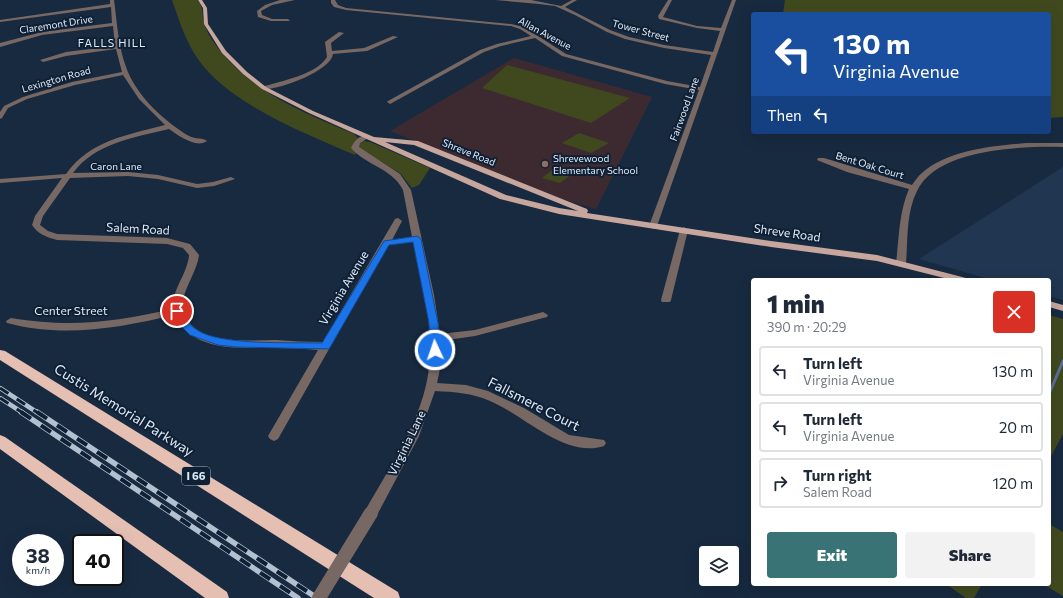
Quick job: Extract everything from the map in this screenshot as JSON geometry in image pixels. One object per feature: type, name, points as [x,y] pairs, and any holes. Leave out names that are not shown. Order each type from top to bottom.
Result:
[{"type":"highway","name":"Custis Memorial Parkway","points":[[0,354],[391,598]]},
{"type":"highway","points":[[0,441],[220,598]]},
{"type":"main road","name":"Shreve Road","points":[[200,0],[205,8],[206,24],[224,52],[245,73],[264,88],[311,112],[385,146],[503,197],[555,211],[771,244],[852,254],[901,263],[956,278]]},
{"type":"main road","name":"Shreve Road","points":[[366,137],[415,142],[560,202],[605,218]]},
{"type":"main road","points":[[385,146],[390,141],[397,140]]},
{"type":"main road","points":[[1051,305],[1063,308]]},
{"type":"street","points":[[288,20],[267,19],[260,16],[259,11],[263,7],[271,4],[293,0]]},
{"type":"street","name":"Allan Avenue","points":[[334,0],[334,4],[346,9],[505,24],[520,27],[559,53],[667,83],[702,89]]},
{"type":"street","name":"Tower Street","points":[[497,0],[538,3],[562,7],[620,36],[677,49],[714,54]]},
{"type":"street","points":[[562,7],[575,0]]},
{"type":"street","points":[[670,0],[660,16],[661,18],[697,27],[723,30]]},
{"type":"street","name":"Fairwood Lane","points":[[653,226],[734,0]]},
{"type":"street","points":[[0,21],[112,3],[118,47],[125,73],[143,99],[171,126],[189,139],[203,141]]},
{"type":"street","name":"Claremont Drive","points":[[0,45],[42,34],[115,24]]},
{"type":"street","points":[[264,88],[308,74],[328,61],[330,53],[328,42],[341,33]]},
{"type":"street","points":[[330,53],[365,50],[395,37]]},
{"type":"street","points":[[390,102],[482,51],[499,45],[534,37]]},
{"type":"street","points":[[0,41],[7,43]]},
{"type":"street","points":[[43,60],[66,54],[118,47]]},
{"type":"street","name":"Lexington Road","points":[[0,117],[6,107],[25,98],[74,83],[125,73]]},
{"type":"street","name":"Salem Road","points":[[171,126],[98,148],[77,163],[39,216],[36,225],[43,233],[57,237],[167,241],[188,247],[194,255],[194,266],[180,290],[177,301],[177,311]]},
{"type":"street","name":"Virginia Lane","points":[[319,598],[370,513],[413,436],[431,387],[433,375],[435,338],[424,270],[405,185],[395,174],[355,148],[357,142],[366,137]]},
{"type":"street","points":[[901,263],[909,200],[914,188],[922,178],[934,168],[945,162],[970,153],[1019,146],[1063,145]]},
{"type":"street","name":"Bent Oak Court","points":[[821,160],[850,170],[914,188]]},
{"type":"street","name":"Caron Lane","points":[[0,181],[112,174],[144,175],[197,186],[214,184],[231,179]]},
{"type":"street","name":"Virginia Avenue","points":[[274,436],[398,221]]},
{"type":"street","points":[[666,300],[684,230]]},
{"type":"street","points":[[386,243],[417,239]]},
{"type":"street","points":[[177,311],[181,321],[194,333],[218,342],[236,344],[325,346]]},
{"type":"street","name":"Center Street","points":[[11,321],[36,326],[92,326],[130,322],[177,311]]},
{"type":"street","points":[[435,338],[475,333],[543,315]]},
{"type":"street","name":"Fallsmere Court","points":[[431,387],[469,389],[485,394],[499,400],[565,439],[582,443],[600,443]]},
{"type":"shaded area","name":"Shrevewood Elementary School","points":[[514,58],[652,97],[596,209],[551,196],[390,131]]},
{"type":"shaded area","points":[[1063,167],[1063,300],[1051,297],[1051,278],[985,278],[919,259]]},
{"type":"green space","points":[[172,0],[197,0],[202,9],[206,28],[213,42],[244,75],[260,87],[296,108],[354,134],[361,140],[370,142],[430,168],[419,185],[412,188],[401,174],[361,149],[355,155],[314,137],[248,104],[229,90],[212,75],[198,59],[183,31]]},
{"type":"green space","points":[[785,0],[1063,0],[1063,117],[1051,118],[1051,12],[783,12]]},
{"type":"green space","points":[[507,65],[630,98],[591,123],[482,88]]},
{"type":"green space","points":[[579,133],[609,143],[591,153],[562,143]]},
{"type":"green space","points":[[559,165],[576,171],[560,183],[542,178]]},
{"type":"green space","points":[[1051,316],[1063,319],[1063,434],[1051,456]]},
{"type":"green space","points":[[1051,525],[1063,532],[1063,596],[1046,586],[1051,586]]},
{"type":"green space","points":[[949,586],[981,586],[974,598],[966,598]]},
{"type":"waterway","points":[[1051,389],[1063,361]]},
{"type":"railway","points":[[0,388],[38,413]]},
{"type":"railway","points":[[0,398],[23,413]]},
{"type":"railway","points":[[21,412],[298,598]]},
{"type":"railway","points":[[37,412],[317,598]]},
{"type":"place","name":"Shrevewood Elementary School","points":[[545,164]]},
{"type":"district","name":"FALLS HILL","points":[[112,43]]},
{"type":"route","points":[[177,311],[181,321],[186,327],[206,339],[218,342],[236,344],[325,346],[386,243],[417,239],[434,323],[435,350]]}]
